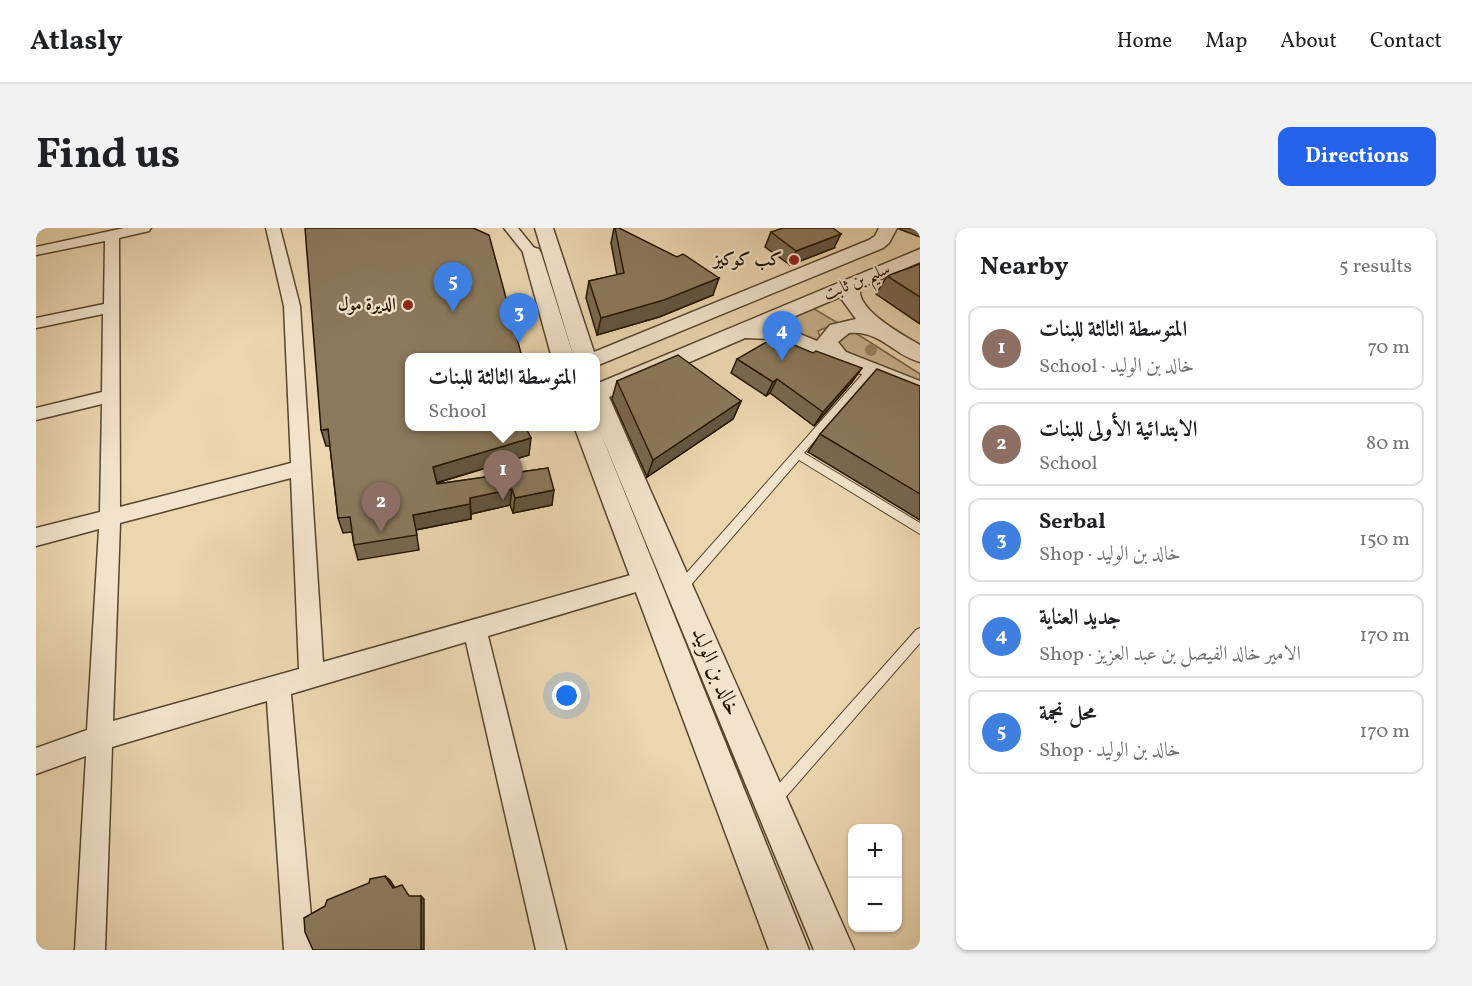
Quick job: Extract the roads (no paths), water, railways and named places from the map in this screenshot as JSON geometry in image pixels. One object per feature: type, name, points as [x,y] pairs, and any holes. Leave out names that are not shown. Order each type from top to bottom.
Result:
[{"type":"street","points":[[36,251],[144,228]]},
{"type":"street","points":[[273,228],[292,306],[312,676]]},
{"type":"street","points":[[511,228],[532,254]]},
{"type":"street","points":[[525,228],[562,353]]},
{"type":"street","points":[[544,228],[584,353]]},
{"type":"street","points":[[90,950],[110,518],[112,235]]},
{"type":"street","name":"سليم بن ثابت","points":[[600,392],[850,284],[900,236]]},
{"type":"street","name":"سليم بن ثابت","points":[[600,357],[876,244],[883,239],[900,236]]},
{"type":"street","points":[[850,284],[850,300],[884,332],[920,355]]},
{"type":"street","points":[[36,323],[112,307]]},
{"type":"street","points":[[839,358],[827,342],[837,329],[858,325],[884,332]]},
{"type":"street","points":[[741,331],[778,333],[920,390]]},
{"type":"street","points":[[36,414],[111,396]]},
{"type":"street","name":"خالد بن الوليد","points":[[600,403],[834,950]]},
{"type":"street","name":"خالد بن الوليد","points":[[588,431],[789,950]]},
{"type":"street","points":[[36,537],[301,468]]},
{"type":"street","points":[[36,760],[100,738],[645,580]]},
{"type":"street","points":[[475,629],[551,950]]},
{"type":"street","points":[[278,686],[299,950]]},
{"type":"lane","points":[[680,589],[871,370]]},
{"type":"lane","points":[[798,455],[920,529]]},
{"type":"lane","points":[[771,803],[920,634]]},
{"type":"place","name":"كب كوكيز","points":[[794,260]]},
{"type":"place","name":"الديرة مول","points":[[408,305]]},
{"type":"place","name":"محل نجمة","points":[[453,312]]},
{"type":"place","name":"Serbal","points":[[519,343]]},
{"type":"place","name":"جديد العناية","points":[[782,361]]},
{"type":"place","name":"المتوسطة الثالثة للبنات","points":[[503,500]]},
{"type":"place","name":"الابتدائية الأولى للبنات","points":[[381,532]]}]
